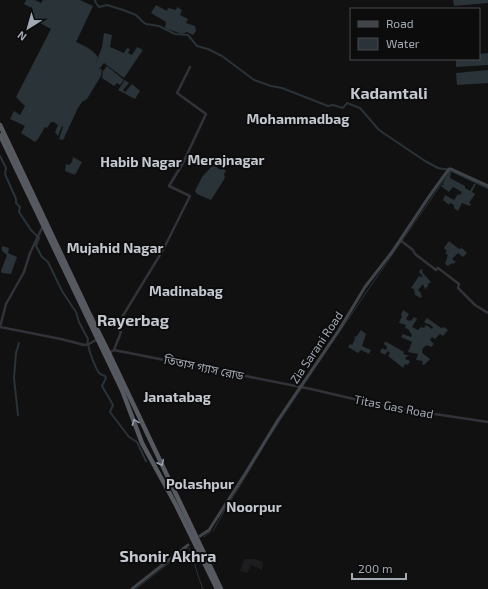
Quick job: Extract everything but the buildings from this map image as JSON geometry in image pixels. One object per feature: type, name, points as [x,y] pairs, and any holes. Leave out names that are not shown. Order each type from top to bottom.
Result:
[{"type":"highway","points":[[0,125],[110,353],[221,589]]},
{"type":"highway","points":[[0,135],[122,390],[142,443],[172,497],[216,589]]},
{"type":"highway","points":[[0,141],[41,230],[111,367]]},
{"type":"highway","points":[[142,443],[146,443],[149,437]]},
{"type":"highway","points":[[147,453],[151,448],[155,450]]},
{"type":"main road","name":"Zia Sarani Road","points":[[200,536],[209,530],[246,474],[278,420],[302,388],[369,281],[392,252],[449,168],[488,186]]},
{"type":"main road","points":[[132,589],[188,545]]},
{"type":"street","points":[[110,353],[114,350],[121,332],[116,327],[163,250],[190,196],[169,186],[183,163],[206,114],[177,94],[190,67]]},
{"type":"street","points":[[41,230],[30,253],[24,272],[6,304],[0,325],[85,345],[96,340]]},
{"type":"street","points":[[400,240],[436,270],[438,268],[459,284],[458,288],[475,304],[488,313]]},
{"type":"street","name":"তিতাস গ্যাস রোড","points":[[114,350],[171,360],[302,388]]},
{"type":"street","name":"Titas Gas Road","points":[[302,388],[388,407],[488,422]]},
{"type":"shaded area","points":[[244,559],[254,559],[263,562],[262,570],[251,565],[247,573],[240,571]]},
{"type":"water","points":[[26,0],[35,0],[41,3],[43,0],[80,0],[93,6],[76,42],[85,46],[96,54],[98,57],[95,66],[102,47],[104,33],[112,35],[110,47],[124,53],[127,48],[130,49],[128,53],[132,55],[137,47],[143,50],[124,78],[104,63],[100,68],[98,67],[102,70],[101,76],[87,99],[82,102],[78,108],[63,140],[59,139],[63,127],[62,126],[58,136],[55,132],[58,125],[54,122],[51,122],[47,128],[45,127],[35,142],[21,133],[25,126],[10,119],[14,111],[20,115],[25,106],[16,97],[51,29],[31,18],[30,13],[33,9],[24,4]]},
{"type":"water","points":[[453,0],[488,0],[488,3],[454,6]]},
{"type":"water","points":[[156,5],[167,11],[168,8],[176,10],[177,7],[182,10],[180,15],[188,19],[186,23],[195,26],[196,31],[193,35],[187,32],[182,34],[165,28],[166,22],[151,13]]},
{"type":"water","points":[[488,53],[488,65],[456,67],[456,60],[480,60],[480,54]]},
{"type":"water","points":[[107,66],[124,80],[120,85],[117,83],[114,86],[102,78],[103,71]]},
{"type":"water","points":[[488,70],[488,83],[457,85],[456,73]]},
{"type":"water","points":[[125,80],[129,83],[123,90],[125,92],[132,84],[140,91],[135,99],[118,90]]},
{"type":"water","points":[[73,157],[82,162],[75,175],[65,171],[66,164],[69,165],[72,162]]},
{"type":"water","points":[[215,163],[218,165],[217,168],[221,170],[223,168],[226,171],[224,174],[225,178],[211,200],[197,194],[195,191],[202,177]]},
{"type":"water","points":[[449,170],[451,171],[450,178],[465,186],[465,188],[470,191],[474,184],[476,184],[472,192],[475,194],[469,203],[471,204],[470,206],[462,203],[458,211],[454,208],[454,205],[450,203],[449,205],[443,200],[445,195],[454,200],[458,194],[460,195],[462,192],[453,187],[449,192],[441,186],[444,185],[443,184]]},
{"type":"water","points":[[449,241],[459,249],[462,248],[467,253],[463,257],[458,253],[452,259],[456,262],[448,266],[445,264],[448,255],[445,253],[447,251],[444,248]]},
{"type":"water","points":[[2,246],[9,248],[8,253],[17,257],[11,274],[2,273],[1,271],[7,255],[2,251]]},
{"type":"water","points":[[421,269],[431,282],[425,289],[423,284],[418,290],[421,293],[421,298],[415,295],[414,289],[411,288],[419,276],[423,276],[419,272]]},
{"type":"water","points":[[403,310],[409,314],[406,319],[409,321],[411,321],[414,317],[417,319],[412,327],[418,330],[421,327],[424,328],[426,325],[432,329],[433,327],[424,322],[427,318],[441,328],[444,327],[448,330],[443,336],[440,334],[435,339],[432,337],[430,340],[434,344],[431,347],[427,345],[423,348],[422,353],[430,359],[424,365],[422,364],[423,361],[416,360],[418,354],[408,352],[412,342],[401,337],[403,334],[411,337],[412,335],[408,329],[405,328],[406,325],[399,323]]},
{"type":"water","points":[[361,330],[366,334],[362,346],[371,350],[369,354],[361,350],[358,353],[348,347],[350,344],[352,345],[355,339],[354,336],[356,337]]},
{"type":"water","points":[[385,341],[404,352],[403,354],[410,356],[407,356],[405,359],[410,361],[408,365],[405,364],[403,368],[388,356],[390,353],[388,351],[385,355],[380,352],[382,348],[386,350],[387,347],[384,344]]},
{"type":"waterway","points":[[95,0],[99,7],[107,5],[123,10],[136,15],[146,24],[159,26],[175,34],[188,35],[197,46],[208,49],[222,56],[254,80],[282,88],[328,106],[333,105],[343,108],[347,103],[360,108],[379,130],[425,161],[438,168],[450,170],[488,188]]},
{"type":"waterway","points":[[0,156],[6,168],[5,174],[16,199],[16,203],[20,207],[19,212],[31,230],[39,238],[36,246],[42,257],[48,262],[62,291],[76,312],[79,322],[88,339],[95,366],[99,373],[106,378],[102,386],[113,405],[110,412],[129,437],[137,442],[146,461]]},
{"type":"waterway","points":[[231,500],[273,431],[362,298],[447,176]]},
{"type":"waterway","points":[[18,415],[14,378],[16,353],[19,343]]},
{"type":"waterway","points":[[213,531],[229,502]]},
{"type":"waterway","points":[[204,537],[211,531]]},
{"type":"waterway","points":[[136,589],[188,548]]},
{"type":"waterway","points":[[189,548],[203,589]]},
{"type":"district","name":"Kadamtali","points":[[389,92]]},
{"type":"district","name":"Mohammadbag","points":[[298,118]]},
{"type":"district","name":"Merajnagar","points":[[226,159]]},
{"type":"district","name":"Habib Nagar","points":[[141,161]]},
{"type":"district","name":"Mujahid Nagar","points":[[115,247]]},
{"type":"district","name":"Madinabag","points":[[186,290]]},
{"type":"district","name":"Rayerbag","points":[[133,319]]},
{"type":"district","name":"Janatabag","points":[[177,396]]},
{"type":"district","name":"Polashpur","points":[[200,483]]},
{"type":"district","name":"Noorpur","points":[[254,506]]},
{"type":"district","name":"Shonir Akhra","points":[[168,555]]}]
